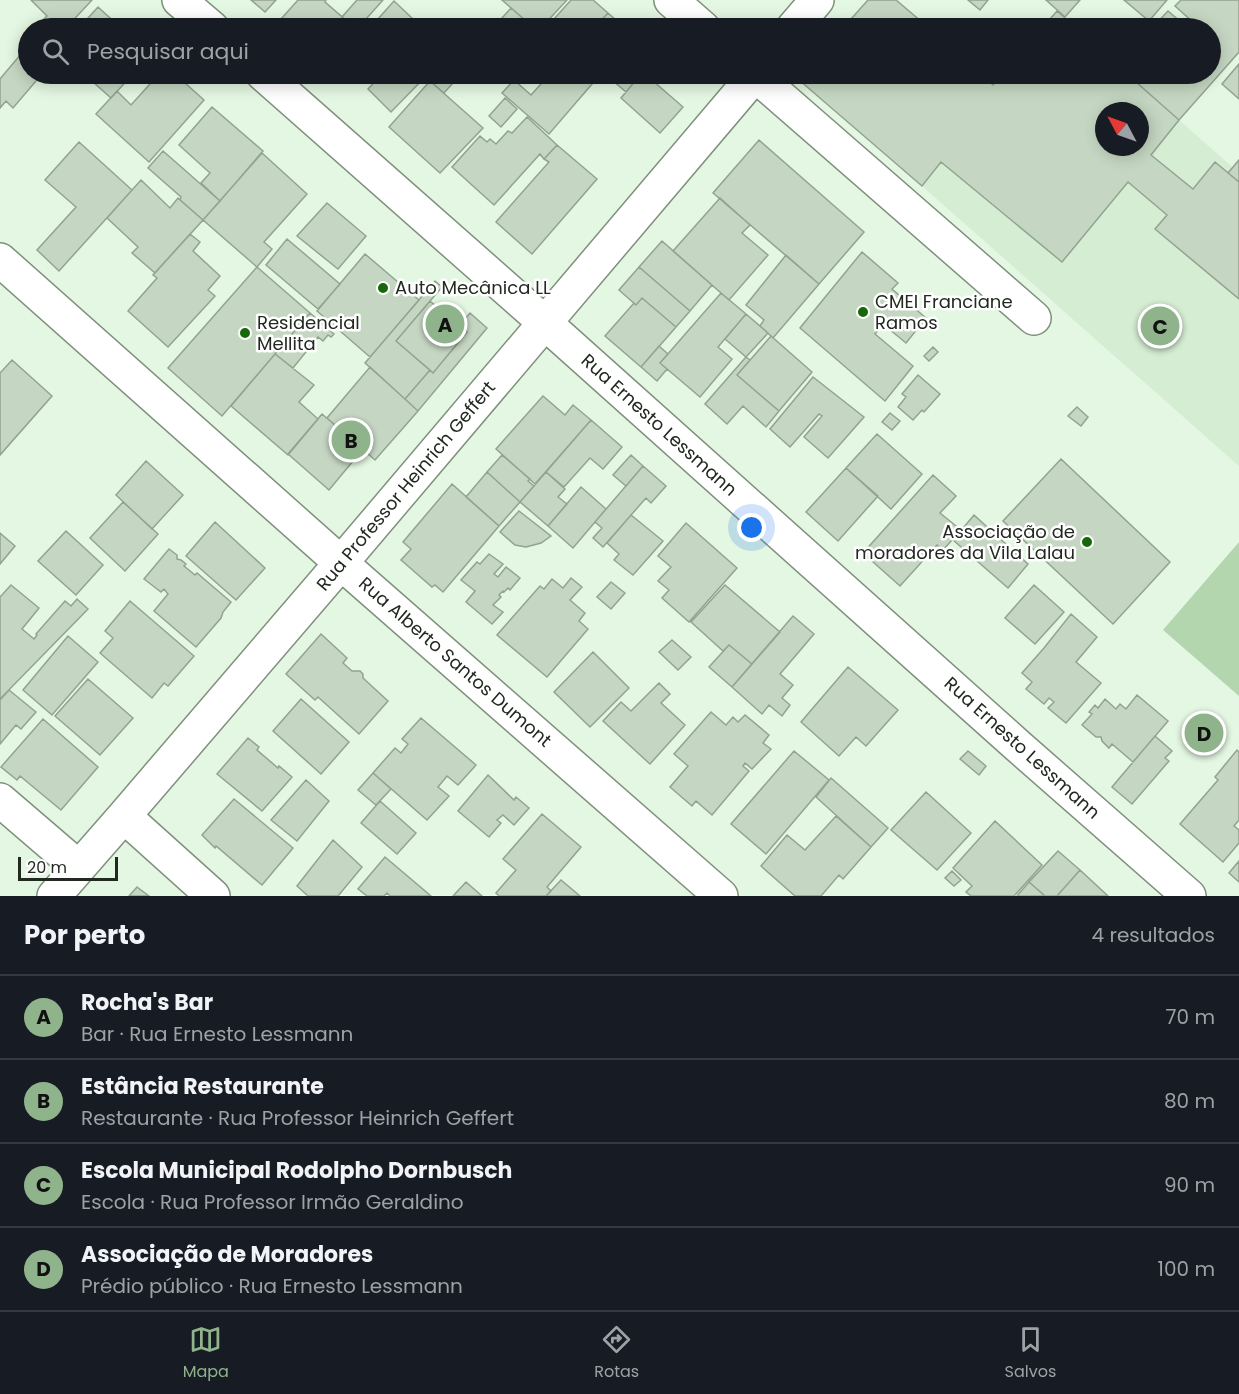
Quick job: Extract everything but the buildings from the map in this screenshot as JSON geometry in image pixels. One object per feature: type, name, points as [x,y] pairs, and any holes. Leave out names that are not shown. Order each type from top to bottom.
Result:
[{"type":"street","points":[[179,0],[200,18]]},
{"type":"street","points":[[671,0],[692,18]]},
{"type":"street","points":[[802,18],[817,0]]},
{"type":"street","name":"Rua Ernesto Lessmann","points":[[274,84],[1189,896]]},
{"type":"street","name":"Rua Professor Heinrich Geffert","points":[[54,896],[341,563],[746,84]]},
{"type":"street","points":[[766,84],[1035,318]]},
{"type":"street","name":"Rua Alberto Santos Dumont","points":[[0,260],[721,896]]},
{"type":"street","points":[[0,800],[78,867]]},
{"type":"street","points":[[124,816],[213,896]]},
{"type":"shaded area","points":[[804,84],[1138,84],[1239,173],[1239,466]]},
{"type":"shaded area","points":[[1239,542],[1239,696],[1163,630]]},
{"type":"place","name":"Auto Mecânica LL","points":[[383,288]]},
{"type":"place","name":"CMEI Franciane Ramos","points":[[863,312]]},
{"type":"place","name":"Rocha's Bar","points":[[445,324]]},
{"type":"place","name":"Escola Municipal Rodolpho Dornbusch","points":[[1160,326]]},
{"type":"place","name":"Residencial Mellita","points":[[245,333]]},
{"type":"place","name":"Estância Restaurante","points":[[351,440]]},
{"type":"place","name":"Associação de moradores da Vila Lalau","points":[[1087,542]]},
{"type":"place","name":"Associação de Moradores","points":[[1204,733]]}]
